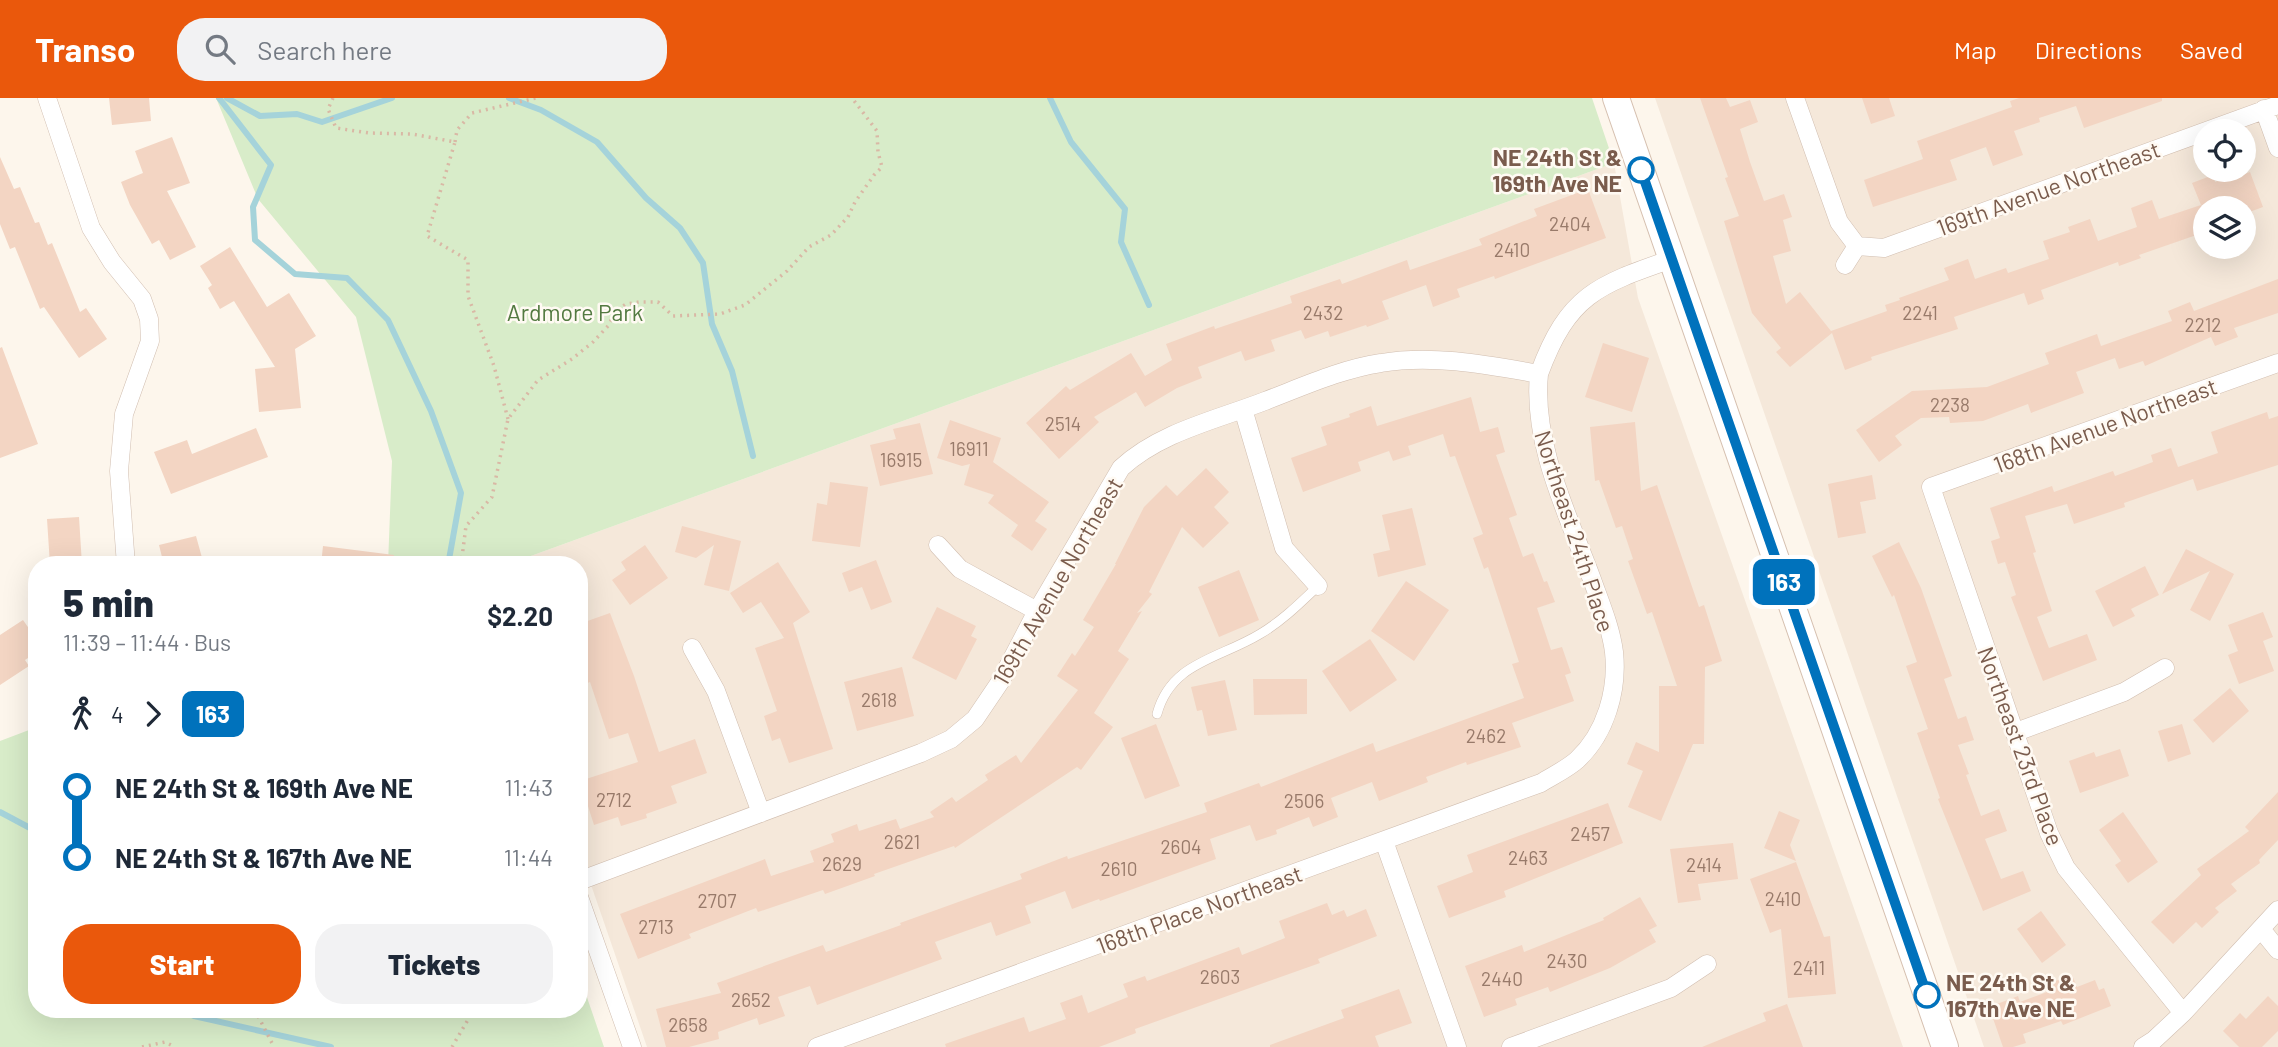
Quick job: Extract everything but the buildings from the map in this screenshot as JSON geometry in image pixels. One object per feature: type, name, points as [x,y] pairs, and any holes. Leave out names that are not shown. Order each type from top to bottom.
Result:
[{"type":"main road","points":[[1616,98],[1945,1047]]},
{"type":"street","points":[[47,98],[91,228],[112,262],[142,299],[149,319],[150,341],[124,414],[119,471],[125,556]]},
{"type":"street","points":[[1795,98],[1839,222],[1857,246],[1845,265]]},
{"type":"street","points":[[2271,107],[2278,148]]},
{"type":"street","name":"169th Avenue Northeast","points":[[1857,246],[1884,248],[2271,107]]},
{"type":"street","points":[[1539,374],[1560,330],[1579,304],[1595,290],[1613,280],[1672,259]]},
{"type":"street","name":"169th Avenue Northeast","points":[[588,878],[921,753],[951,739],[975,719],[1000,682],[1037,611],[1121,468],[1139,451],[1243,409],[1339,374],[1382,362],[1434,360],[1539,374]]},
{"type":"street","name":"168th Avenue Northeast","points":[[1931,487],[2278,363]]},
{"type":"street","name":"Northeast 24th Place","points":[[1539,374],[1537,407],[1551,468],[1607,620],[1614,652],[1613,688],[1607,714],[1595,738],[1576,761]]},
{"type":"street","points":[[1243,409],[1284,548],[1318,586]]},
{"type":"street","name":"Northeast 23rd Place","points":[[1931,487],[2049,833],[2066,868],[2183,1013]]},
{"type":"street","points":[[938,545],[960,569],[1037,611]]},
{"type":"street","points":[[692,648],[716,691],[761,813]]},
{"type":"street","points":[[2015,732],[2124,692],[2165,668]]},
{"type":"street","name":"168th Place Northeast","points":[[817,1047],[1541,783],[1576,761]]},
{"type":"street","points":[[1384,841],[1457,1047]]},
{"type":"street","points":[[2143,1047],[2183,1013],[2278,910]]},
{"type":"street","points":[[588,922],[632,1047]]},
{"type":"street","points":[[2261,929],[2278,950]]},
{"type":"street","points":[[1511,1047],[1671,988],[1707,964]]},
{"type":"lane","points":[[1157,714],[1162,696],[1177,677],[1200,663],[1256,637],[1284,619],[1318,586]]},
{"type":"path","points":[[333,98],[328,109],[336,128],[455,142]]},
{"type":"path","points":[[508,419],[494,366],[468,296],[468,260],[427,236],[457,130],[471,113],[536,98]]},
{"type":"path","points":[[462,556],[466,526],[492,497],[508,419],[538,380],[593,342],[608,326],[616,311],[626,304],[658,302],[673,316],[720,314],[745,305],[787,271],[809,247],[831,235],[848,217],[861,193],[882,167],[877,152],[877,131],[852,98]]},
{"type":"path","points":[[260,1018],[274,1047]]},
{"type":"path","points":[[453,1047],[470,1018]]},
{"type":"path","points":[[142,1047],[165,1042],[175,1047]]},
{"type":"shaded area","points":[[1655,98],[2278,98],[2278,1047],[1984,1047]]},
{"type":"shaded area","points":[[1614,163],[1638,298],[1903,1047],[647,1047],[588,876],[588,556],[531,556]]},
{"type":"green space","name":"Ardmore Park","points":[[216,98],[1592,98],[1614,163],[531,556],[388,556],[392,461],[356,317],[258,199]]},
{"type":"green space","points":[[28,730],[28,1018],[588,1018],[588,1000],[604,1047],[0,1047],[0,741]]},
{"type":"waterway","points":[[219,98],[271,165],[253,207],[255,240],[295,274],[347,278],[388,320],[431,411],[461,493],[450,556]]},
{"type":"waterway","points":[[227,98],[260,116],[297,114],[322,122],[392,98]]},
{"type":"waterway","points":[[509,98],[541,110],[597,142],[646,198],[680,228],[703,263],[712,324],[732,371],[753,456]]},
{"type":"waterway","points":[[1050,98],[1071,142],[1125,209],[1121,242],[1149,305]]},
{"type":"waterway","points":[[0,812],[28,827]]},
{"type":"waterway","points":[[203,1018],[331,1047]]},
{"type":"bus line","name":"163","points":[[1641,170],[1927,995]]},
{"type":"place","name":"NE 24th St & 169th Ave NE","points":[[1641,170]]},
{"type":"place","name":"NE 24th St & 167th Ave NE","points":[[1927,995]]}]
